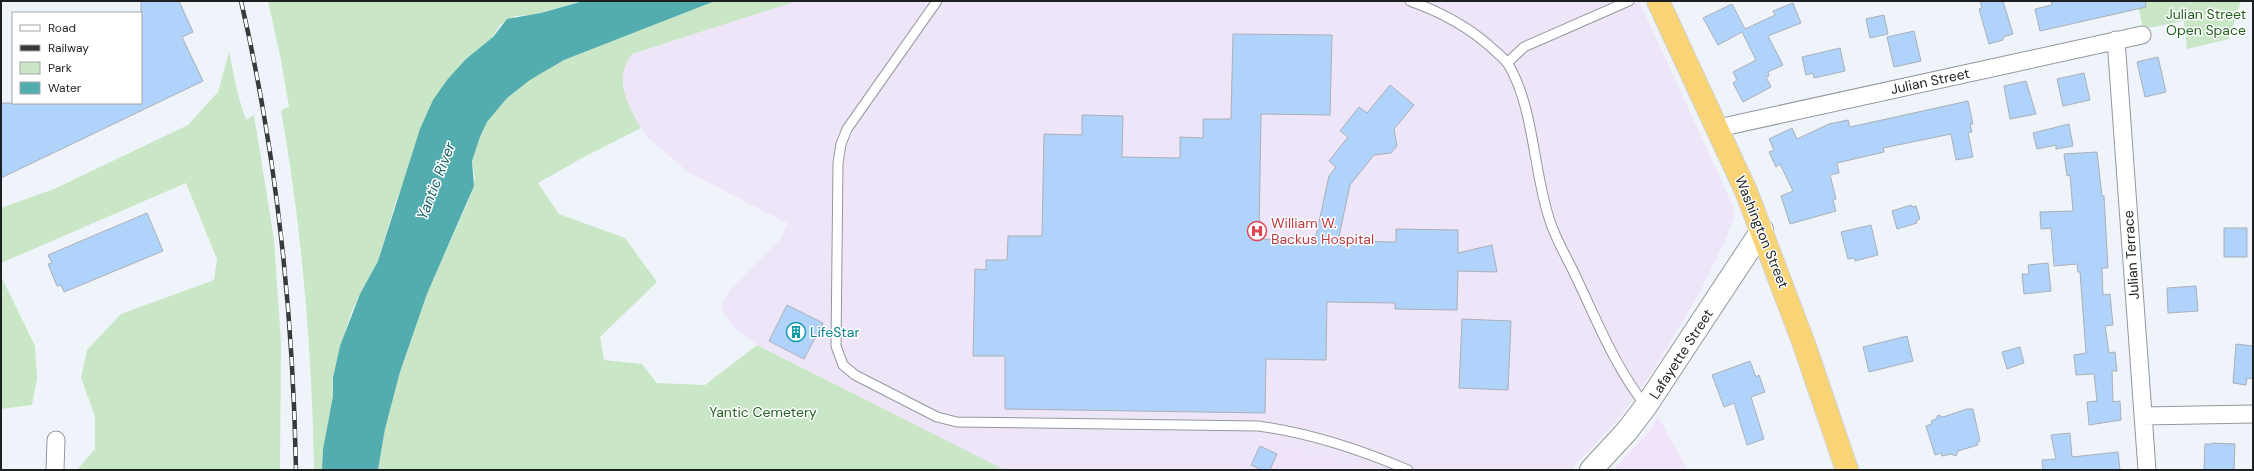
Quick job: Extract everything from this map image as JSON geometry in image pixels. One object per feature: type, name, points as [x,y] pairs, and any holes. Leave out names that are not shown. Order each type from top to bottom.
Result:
[{"type":"highway","name":"Washington Street","points":[[1658,1],[1718,128],[1762,230],[1816,377],[1848,470]]},
{"type":"street","name":"Julian Street","points":[[1718,128],[2142,35]]},
{"type":"street","name":"Julian Terrace","points":[[2116,40],[2147,470]]},
{"type":"street","name":"Lafayette Street","points":[[1591,470],[1627,431],[1646,406],[1762,230]]},
{"type":"street","points":[[2143,416],[2253,414]]},
{"type":"street","points":[[55,470],[56,440]]},
{"type":"lane","points":[[937,1],[847,129],[841,144],[838,163],[836,346],[843,365],[855,375],[937,417],[957,422],[1258,426],[1331,440],[1362,450],[1408,470]]},
{"type":"lane","points":[[1410,1],[1454,19],[1481,38],[1507,62],[1516,80],[1524,104],[1540,188],[1549,220],[1598,323],[1636,393],[1646,406]]},
{"type":"lane","points":[[1507,62],[1524,47],[1629,1]]},
{"type":"shaded area","name":"William W. Backus Hospital","points":[[797,1],[1639,1],[1729,197],[1735,214],[1727,237],[1699,294],[1653,371],[1620,417],[1571,470],[1364,470],[1259,439],[1241,470],[1005,470],[757,345],[735,329],[722,311],[723,302],[729,291],[782,237],[787,223],[689,173],[645,135],[629,108],[624,91],[622,76],[626,59],[632,54]]},
{"type":"shaded area","points":[[1658,417],[1688,470],[1613,470],[1648,433]]},
{"type":"shaded area","points":[[1258,439],[1293,448],[1364,470],[1241,470]]},
{"type":"green space","points":[[268,1],[581,1],[534,15],[515,16],[500,25],[491,39],[470,56],[406,177],[395,204],[378,261],[350,316],[333,378],[333,396],[323,449],[322,470],[314,470],[311,379],[305,289],[295,199],[281,110],[289,107],[281,60]]},
{"type":"green space","name":"Yantic Cemetery","points":[[715,1],[797,1],[632,54],[626,63],[623,72],[624,91],[631,110],[641,128],[582,158],[538,183],[559,214],[625,238],[657,282],[600,337],[604,360],[642,364],[657,383],[705,385],[757,345],[1005,470],[378,470],[385,429],[400,372],[427,294],[467,204],[475,179],[472,161],[487,122],[507,98],[530,80],[564,60]]},
{"type":"green space","name":"Julian Street Open Space","points":[[2137,1],[2241,1],[2229,39],[2187,49],[2184,21],[2143,29]]},
{"type":"green space","points":[[229,52],[238,95],[246,120],[254,115],[274,240],[281,342],[280,470],[77,470],[95,449],[95,416],[81,378],[87,350],[121,314],[214,280],[217,259],[186,183],[1,263],[1,208],[54,189],[188,125],[218,92]]},
{"type":"green space","points":[[1,276],[35,346],[37,378],[32,405],[1,409]]},
{"type":"water","name":"Yantic River","points":[[583,1],[715,1],[564,60],[530,80],[507,98],[487,122],[480,137],[472,161],[474,186],[427,294],[400,372],[385,429],[378,470],[322,470],[323,449],[333,396],[333,378],[340,346],[360,294],[378,261],[420,129],[433,100],[447,80],[466,59],[493,37],[507,19],[541,13]]},
{"type":"building","points":[[141,1],[179,1],[193,32],[182,37],[203,81],[1,178],[1,103],[142,104]]},
{"type":"building","points":[[1980,1],[2003,1],[2013,34],[2003,37],[2003,40],[1989,44],[1979,9],[1982,8]]},
{"type":"building","points":[[2051,1],[2145,1],[2146,7],[2040,31],[2035,9],[2052,5]]},
{"type":"building","points":[[1793,3],[1801,23],[1768,36],[1783,65],[1768,72],[1769,76],[1766,77],[1771,87],[1743,102],[1733,83],[1737,80],[1733,72],[1756,60],[1742,32],[1718,45],[1703,18],[1732,4],[1745,29],[1775,15],[1773,11]]},
{"type":"building","points":[[1884,15],[1888,34],[1870,38],[1866,19]]},
{"type":"building","points":[[1914,31],[1921,61],[1894,67],[1887,37]]},
{"type":"building","points":[[1233,34],[1332,35],[1330,115],[1261,114],[1259,239],[1315,240],[1329,176],[1336,167],[1329,161],[1348,137],[1340,131],[1359,107],[1367,113],[1390,85],[1414,105],[1394,129],[1397,146],[1391,153],[1374,155],[1350,185],[1338,241],[1396,242],[1396,229],[1458,230],[1458,253],[1492,245],[1497,272],[1458,271],[1457,310],[1395,309],[1395,303],[1327,302],[1326,360],[1266,359],[1265,413],[1005,409],[1005,356],[973,356],[975,269],[986,270],[986,260],[1007,260],[1008,236],[1042,236],[1044,134],[1082,135],[1082,115],[1123,116],[1122,157],[1180,158],[1180,137],[1203,138],[1203,119],[1231,119]]},
{"type":"building","points":[[1840,48],[1845,71],[1814,78],[1813,73],[1806,75],[1802,57]]},
{"type":"building","points":[[2158,57],[2166,92],[2145,97],[2137,62]]},
{"type":"building","points":[[2084,73],[2090,100],[2063,106],[2057,79]]},
{"type":"building","points":[[2026,81],[2036,114],[2010,119],[2004,86]]},
{"type":"building","points":[[1968,101],[1973,124],[1970,124],[1972,132],[1968,133],[1973,157],[1956,160],[1951,134],[1883,148],[1884,152],[1837,163],[1839,173],[1830,175],[1836,199],[1833,200],[1836,211],[1790,224],[1781,196],[1793,191],[1780,164],[1776,167],[1769,152],[1774,150],[1769,139],[1792,128],[1797,139],[1829,124],[1848,120],[1850,127]]},
{"type":"building","points":[[2069,124],[2073,146],[2056,149],[2056,145],[2037,149],[2033,133]]},
{"type":"building","points":[[2097,152],[2102,196],[2104,196],[2108,268],[2102,268],[2103,295],[2110,294],[2113,325],[2105,326],[2109,353],[2115,352],[2117,371],[2112,371],[2113,402],[2120,401],[2121,420],[2089,425],[2087,402],[2097,401],[2094,374],[2076,375],[2074,355],[2086,353],[2080,272],[2078,272],[2077,264],[2054,266],[2051,228],[2041,229],[2040,212],[2073,211],[2070,175],[2067,176],[2064,154]]},
{"type":"building","points":[[1911,205],[1912,207],[1916,206],[1920,219],[1916,221],[1917,223],[1897,229],[1892,211]]},
{"type":"building","points":[[147,213],[163,251],[64,292],[61,285],[57,286],[48,264],[52,263],[48,255]]},
{"type":"building","points":[[1871,225],[1878,255],[1855,261],[1854,258],[1848,259],[1841,232]]},
{"type":"building","points":[[2224,228],[2247,228],[2247,257],[2224,257]]},
{"type":"building","points":[[2048,263],[2051,291],[2024,294],[2022,274],[2029,274],[2028,265]]},
{"type":"building","points":[[2196,286],[2198,311],[2168,313],[2167,288]]},
{"type":"building","name":"LifeStar","points":[[787,305],[823,323],[804,359],[769,341]]},
{"type":"building","points":[[1462,319],[1511,321],[1508,390],[1459,388]]},
{"type":"building","points":[[1907,336],[1913,361],[1869,372],[1863,347]]},
{"type":"building","points":[[2236,344],[2253,346],[2253,379],[2247,378],[2246,385],[2233,383]]},
{"type":"building","points":[[2020,347],[2024,363],[2007,369],[2002,352]]},
{"type":"building","points":[[1750,361],[1756,377],[1759,375],[1765,392],[1751,397],[1764,439],[1747,445],[1734,403],[1724,407],[1712,375]]},
{"type":"building","points":[[1967,409],[1973,409],[1980,441],[1977,443],[1978,445],[1958,451],[1956,456],[1951,454],[1942,456],[1941,453],[1935,455],[1926,426],[1932,424],[1931,421],[1936,419],[1938,415],[1943,417]]},
{"type":"building","points":[[2070,433],[2072,457],[2118,452],[2120,470],[2043,470],[2042,460],[2056,459],[2051,435]]},
{"type":"building","points":[[2205,444],[2235,444],[2234,470],[2204,470]]},
{"type":"building","points":[[1260,446],[1277,454],[1270,470],[1262,470],[1251,465]]},
{"type":"railway","points":[[241,1],[254,59],[264,117],[281,234],[291,352],[296,470]]},
{"type":"place","name":"William W. Backus Hospital","points":[[1257,231]]},
{"type":"place","name":"LifeStar","points":[[796,332]]}]
